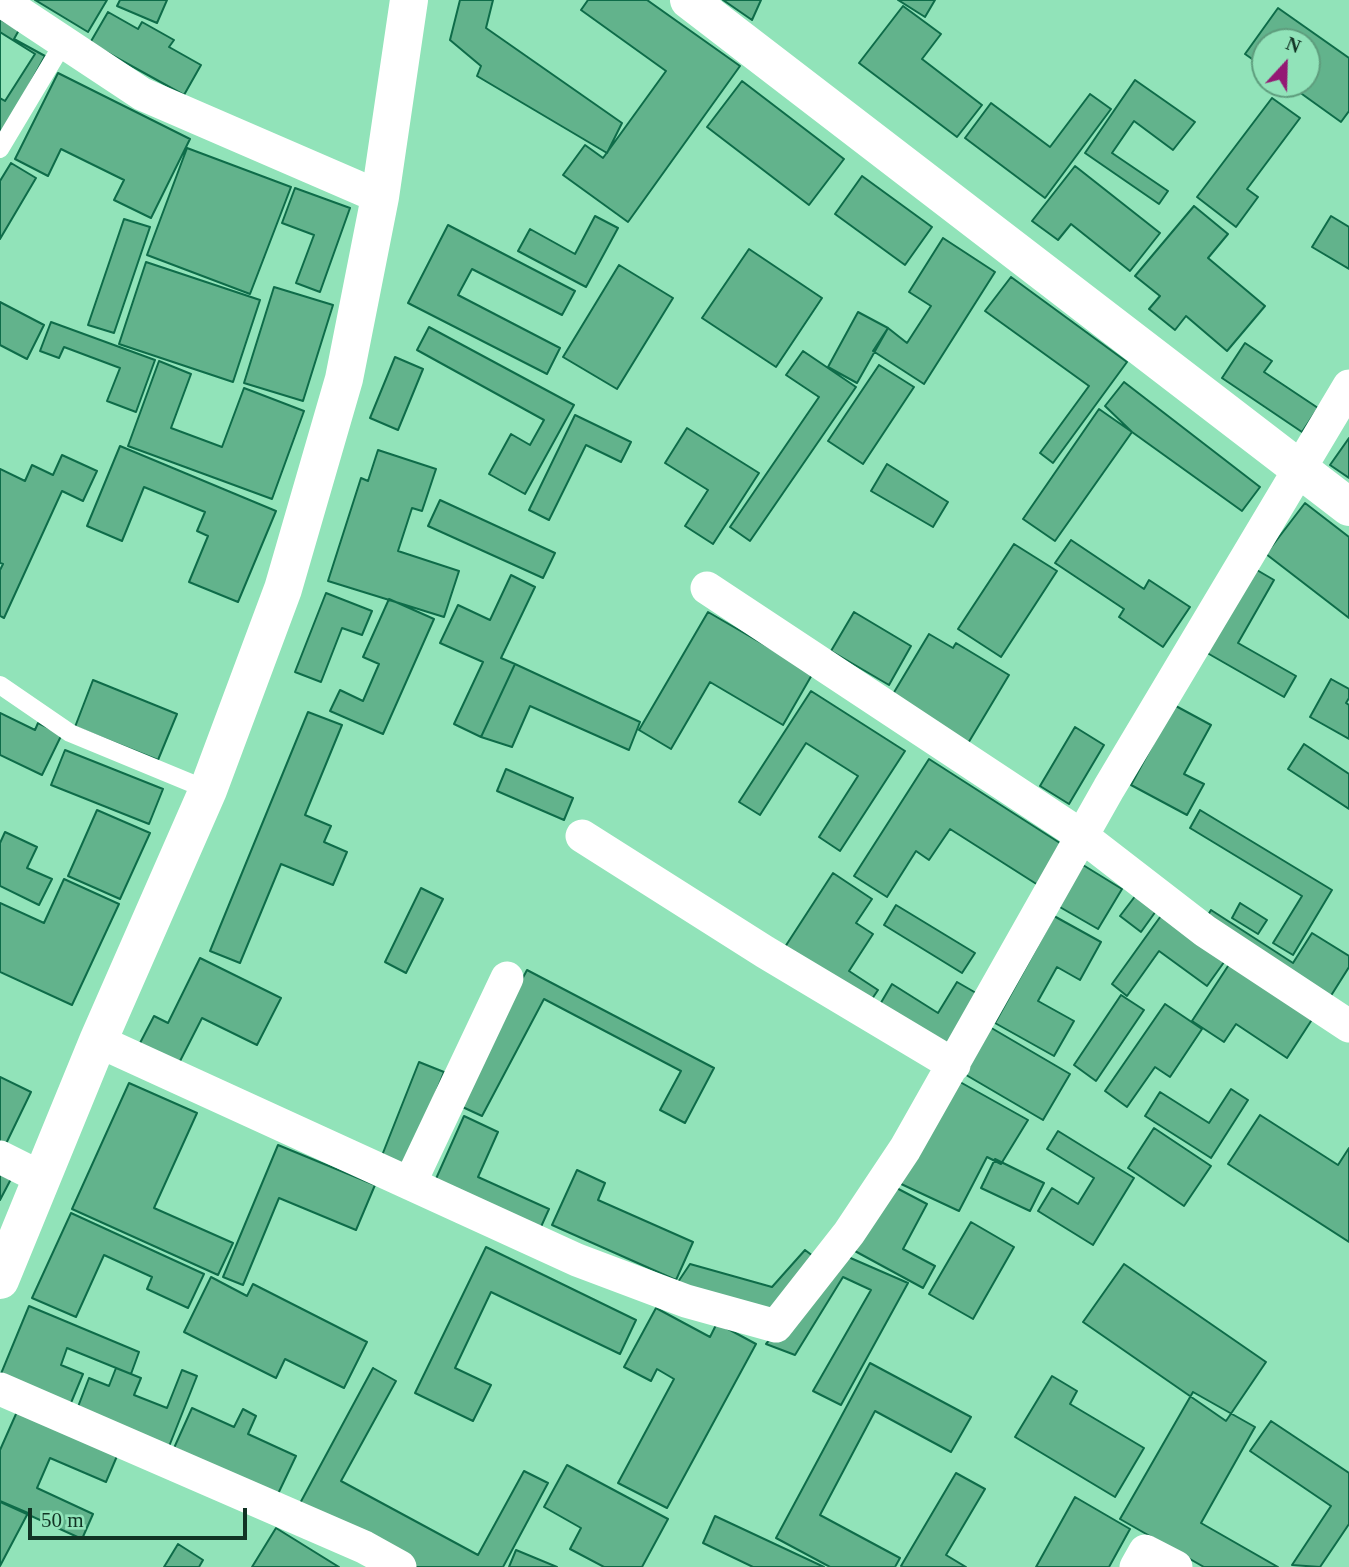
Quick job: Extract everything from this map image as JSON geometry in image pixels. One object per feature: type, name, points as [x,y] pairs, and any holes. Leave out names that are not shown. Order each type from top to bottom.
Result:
[{"type":"main road","points":[[0,1280],[98,1041],[208,790],[283,589],[344,379],[380,197],[409,0]]},
{"type":"main road","points":[[689,0],[1349,507]]},
{"type":"street","points":[[0,0],[142,93],[380,197]]},
{"type":"street","points":[[98,1041],[577,1260],[686,1301],[776,1326],[849,1233],[905,1149],[1082,836],[1349,386]]},
{"type":"street","points":[[707,588],[1082,836],[1205,931],[1349,1026]]},
{"type":"street","points":[[582,836],[765,952],[954,1065]]},
{"type":"street","points":[[410,1183],[507,978]]},
{"type":"street","points":[[0,1157],[42,1178]]},
{"type":"street","points":[[0,1389],[358,1557],[400,1567]]},
{"type":"street","points":[[1136,1567],[1145,1551],[1176,1567]]},
{"type":"lane","points":[[0,149],[64,42]]},
{"type":"lane","points":[[0,685],[70,733],[208,790]]},
{"type":"building","points":[[35,0],[107,0],[88,32]]},
{"type":"building","points":[[120,0],[167,0],[157,23],[117,6]]},
{"type":"building","points":[[460,0],[493,0],[486,28],[622,123],[607,153],[477,76],[481,66],[450,40]]},
{"type":"building","points":[[588,0],[647,0],[740,66],[628,222],[563,175],[585,145],[603,158],[666,71],[581,10]]},
{"type":"building","points":[[723,0],[761,0],[752,20]]},
{"type":"building","points":[[898,0],[935,0],[925,17]]},
{"type":"building","points":[[903,6],[941,34],[922,59],[982,105],[957,137],[859,63]]},
{"type":"building","points":[[1278,8],[1306,28],[1264,28]]},
{"type":"building","points":[[108,12],[138,29],[142,22],[174,40],[169,47],[201,65],[184,95],[90,43]]},
{"type":"building","points":[[0,19],[19,30],[14,39],[45,56],[0,139]]},
{"type":"building","points":[[0,32],[35,54],[5,101],[0,98]]},
{"type":"building","points":[[1321,38],[1349,58],[1349,111],[1341,122],[1308,98],[1321,98]]},
{"type":"building","points":[[1251,46],[1251,58],[1245,54]]},
{"type":"building","points":[[58,73],[190,139],[151,218],[114,200],[124,180],[61,149],[48,176],[15,159]]},
{"type":"building","points":[[1135,80],[1195,122],[1173,150],[1134,121],[1112,153],[1168,191],[1159,204],[1085,153]]},
{"type":"building","points":[[742,81],[844,159],[809,205],[707,127]]},
{"type":"building","points":[[1090,94],[1111,109],[1045,198],[965,138],[991,103],[1050,147]]},
{"type":"building","points":[[1272,98],[1300,118],[1247,189],[1258,197],[1236,227],[1197,197]]},
{"type":"building","points":[[187,148],[291,187],[250,294],[147,255]]},
{"type":"building","points":[[11,163],[36,178],[0,239],[0,181]]},
{"type":"building","points":[[1075,166],[1160,233],[1130,271],[1071,224],[1058,240],[1032,221]]},
{"type":"building","points":[[862,176],[932,227],[905,265],[835,214]]},
{"type":"building","points":[[295,188],[350,208],[320,292],[296,283],[314,235],[282,223]]},
{"type":"building","points":[[1194,206],[1228,234],[1208,258],[1265,306],[1227,351],[1186,316],[1175,330],[1149,309],[1160,296],[1135,276]]},
{"type":"building","points":[[595,216],[618,228],[586,287],[518,251],[530,229],[575,254]]},
{"type":"building","points":[[1331,216],[1349,227],[1349,269],[1312,247]]},
{"type":"building","points":[[124,219],[150,227],[114,333],[88,325]]},
{"type":"building","points":[[448,225],[575,291],[562,315],[472,269],[458,295],[560,348],[547,374],[408,303]]},
{"type":"building","points":[[943,238],[995,272],[924,384],[873,351],[888,328],[907,343],[931,306],[909,292]]},
{"type":"building","points":[[749,249],[822,298],[776,367],[702,318]]},
{"type":"building","points":[[146,262],[260,300],[233,382],[119,344]]},
{"type":"building","points":[[619,265],[673,298],[617,389],[563,357]]},
{"type":"building","points":[[1011,277],[1127,362],[1053,463],[1040,453],[1089,386],[985,311]]},
{"type":"building","points":[[274,287],[333,305],[303,401],[244,383]]},
{"type":"building","points":[[0,302],[44,325],[27,359],[0,345]]},
{"type":"building","points":[[858,312],[888,328],[857,383],[828,367]]},
{"type":"building","points":[[51,322],[155,360],[136,412],[107,401],[120,368],[64,347],[59,358],[40,351]]},
{"type":"building","points":[[429,327],[574,405],[525,494],[489,474],[511,434],[530,445],[544,420],[417,350]]},
{"type":"building","points":[[1245,343],[1272,361],[1264,372],[1318,408],[1302,432],[1222,378]]},
{"type":"building","points":[[803,351],[856,387],[750,541],[730,527],[819,397],[786,375]]},
{"type":"building","points":[[395,357],[423,369],[398,430],[370,418]]},
{"type":"building","points":[[159,361],[191,374],[171,428],[222,447],[244,388],[304,411],[272,499],[128,446]]},
{"type":"building","points":[[879,365],[914,387],[863,464],[828,441]]},
{"type":"building","points":[[1124,382],[1260,487],[1242,511],[1132,432],[1105,406]]},
{"type":"building","points":[[1099,409],[1132,432],[1055,541],[1023,519]]},
{"type":"building","points":[[575,415],[631,442],[621,462],[586,445],[549,520],[529,510]]},
{"type":"building","points":[[687,428],[759,473],[713,544],[685,526],[708,490],[665,463]]},
{"type":"building","points":[[1349,438],[1349,478],[1330,465]]},
{"type":"building","points":[[120,446],[276,511],[238,602],[189,582],[208,536],[197,531],[205,512],[144,487],[122,541],[87,526]]},
{"type":"building","points":[[378,450],[436,469],[422,511],[412,508],[398,551],[459,571],[444,617],[328,581],[361,478],[368,481]]},
{"type":"building","points":[[62,455],[97,471],[83,501],[62,491],[4,618],[0,616],[0,570],[3,564],[0,563],[0,469],[25,481],[32,465],[53,475]]},
{"type":"building","points":[[887,464],[948,502],[933,527],[871,491]]},
{"type":"building","points":[[440,500],[555,553],[543,578],[428,526]]},
{"type":"building","points":[[1305,503],[1349,537],[1349,618],[1266,554]]},
{"type":"building","points":[[1071,540],[1144,589],[1149,580],[1190,607],[1163,647],[1119,617],[1124,609],[1055,563]]},
{"type":"building","points":[[1014,544],[1057,571],[1001,657],[958,629]]},
{"type":"building","points":[[1250,566],[1274,580],[1238,643],[1296,676],[1284,697],[1202,650]]},
{"type":"building","points":[[511,575],[535,587],[501,658],[515,664],[481,737],[454,724],[483,662],[440,643],[458,605],[490,620]]},
{"type":"building","points":[[326,593],[372,611],[362,635],[342,628],[321,682],[295,672]]},
{"type":"building","points":[[389,599],[434,619],[383,734],[330,711],[340,690],[363,701],[379,664],[363,657]]},
{"type":"building","points":[[708,612],[813,673],[783,725],[710,682],[671,749],[639,730]]},
{"type":"building","points":[[854,612],[911,646],[889,685],[831,651]]},
{"type":"building","points":[[929,634],[953,648],[956,643],[1009,675],[967,745],[890,699]]},
{"type":"building","points":[[515,664],[640,722],[629,750],[530,706],[512,747],[481,737]]},
{"type":"building","points":[[1331,679],[1349,689],[1346,703],[1349,705],[1349,739],[1310,717]]},
{"type":"building","points":[[93,680],[177,714],[158,760],[75,727]]},
{"type":"building","points":[[811,691],[905,751],[840,851],[819,837],[858,776],[806,743],[760,815],[739,802]]},
{"type":"building","points":[[1174,705],[1211,725],[1184,774],[1204,784],[1187,815],[1131,785]]},
{"type":"building","points":[[308,712],[342,725],[305,815],[331,826],[324,842],[347,852],[333,885],[281,864],[240,963],[210,951]]},
{"type":"building","points":[[0,713],[35,730],[38,723],[62,734],[42,775],[0,755]]},
{"type":"building","points":[[1075,727],[1104,745],[1069,804],[1040,786]]},
{"type":"building","points":[[1304,744],[1349,774],[1349,809],[1288,769]]},
{"type":"building","points":[[65,750],[163,789],[149,824],[51,785]]},
{"type":"building","points":[[929,759],[1063,845],[1038,885],[950,829],[929,860],[916,851],[887,897],[854,876]]},
{"type":"building","points":[[506,769],[573,798],[564,820],[497,791]]},
{"type":"building","points":[[97,810],[150,833],[120,899],[68,876]]},
{"type":"building","points":[[1200,810],[1332,890],[1293,955],[1273,943],[1302,896],[1190,828]]},
{"type":"building","points":[[5,832],[37,847],[27,868],[52,879],[39,905],[0,886],[0,843]]},
{"type":"building","points":[[1083,865],[1122,889],[1098,929],[1058,906]]},
{"type":"building","points":[[833,873],[872,899],[856,923],[873,934],[849,971],[878,990],[868,1005],[783,950]]},
{"type":"building","points":[[64,879],[119,904],[72,1005],[0,972],[0,903],[44,923]]},
{"type":"building","points":[[421,888],[443,899],[406,973],[385,962]]},
{"type":"building","points":[[1136,895],[1156,911],[1141,932],[1120,916]]},
{"type":"building","points":[[1240,903],[1267,920],[1258,934],[1232,918]]},
{"type":"building","points":[[896,905],[975,953],[962,973],[884,925]]},
{"type":"building","points":[[1211,910],[1293,963],[1312,933],[1349,956],[1349,967],[1327,1002],[1203,923]]},
{"type":"building","points":[[1163,913],[1227,958],[1207,986],[1159,951],[1127,996],[1112,984]]},
{"type":"building","points":[[1054,916],[1101,942],[1080,980],[1057,967],[1038,1001],[1074,1021],[1054,1056],[995,1023]]},
{"type":"building","points":[[200,958],[281,998],[257,1045],[202,1018],[178,1065],[139,1045],[154,1016],[168,1023]]},
{"type":"building","points":[[1230,963],[1313,1018],[1287,1058],[1236,1024],[1224,1042],[1192,1021]]},
{"type":"building","points":[[527,970],[714,1068],[685,1123],[660,1110],[681,1071],[544,999],[482,1116],[456,1104]]},
{"type":"building","points":[[957,982],[983,997],[950,1050],[879,1006],[892,984],[938,1013]]},
{"type":"building","points":[[1121,995],[1144,1010],[1096,1081],[1074,1065]]},
{"type":"building","points":[[1165,1004],[1202,1029],[1170,1077],[1155,1067],[1127,1107],[1105,1091]]},
{"type":"building","points":[[988,1026],[1070,1074],[1043,1120],[961,1072]]},
{"type":"building","points":[[419,1062],[444,1072],[406,1168],[381,1158]]},
{"type":"building","points":[[0,1077],[31,1092],[2,1152],[0,1151]]},
{"type":"building","points":[[960,1082],[1028,1120],[1001,1164],[987,1157],[959,1211],[899,1183]]},
{"type":"building","points":[[129,1083],[197,1113],[154,1208],[233,1243],[218,1275],[72,1209]]},
{"type":"building","points":[[1231,1089],[1248,1100],[1211,1158],[1145,1116],[1160,1092],[1209,1123]]},
{"type":"building","points":[[1260,1115],[1338,1165],[1349,1148],[1349,1242],[1228,1164]]},
{"type":"building","points":[[464,1116],[498,1132],[478,1177],[549,1209],[540,1229],[435,1181]]},
{"type":"building","points":[[1154,1128],[1211,1166],[1184,1206],[1128,1168]]},
{"type":"building","points":[[1058,1131],[1134,1178],[1093,1245],[1038,1211],[1052,1188],[1078,1204],[1094,1178],[1047,1149]]},
{"type":"building","points":[[278,1145],[375,1185],[356,1230],[279,1198],[243,1285],[223,1277]]},
{"type":"building","points":[[995,1159],[1044,1183],[1030,1211],[981,1188]]},
{"type":"building","points":[[577,1170],[605,1183],[598,1200],[693,1242],[676,1280],[552,1225]]},
{"type":"building","points":[[0,1174],[11,1179],[0,1200]]},
{"type":"building","points":[[889,1184],[927,1204],[903,1249],[935,1266],[923,1288],[853,1250]]},
{"type":"building","points":[[71,1213],[204,1274],[188,1308],[147,1289],[152,1277],[104,1255],[76,1317],[32,1298]]},
{"type":"building","points":[[971,1222],[1014,1247],[973,1319],[929,1294]]},
{"type":"building","points":[[486,1247],[636,1320],[620,1354],[491,1292],[455,1368],[491,1385],[473,1421],[415,1393]]},
{"type":"building","points":[[805,1250],[817,1259],[771,1316],[674,1288],[690,1264],[772,1287]]},
{"type":"building","points":[[839,1253],[908,1283],[841,1405],[813,1391],[871,1290],[843,1277],[795,1355],[766,1344]]},
{"type":"building","points":[[1124,1264],[1266,1362],[1226,1421],[1083,1322]]},
{"type":"building","points":[[211,1277],[247,1296],[253,1284],[367,1342],[344,1388],[285,1359],[276,1378],[184,1332]]},
{"type":"building","points":[[29,1306],[139,1352],[131,1374],[67,1348],[61,1365],[83,1374],[68,1410],[0,1376]]},
{"type":"building","points":[[656,1308],[710,1337],[717,1323],[756,1344],[667,1508],[618,1483],[674,1379],[657,1369],[651,1381],[624,1367]]},
{"type":"building","points":[[870,1363],[971,1417],[951,1452],[875,1411],[820,1515],[900,1558],[895,1567],[830,1567],[776,1538]]},
{"type":"building","points":[[116,1368],[141,1378],[134,1395],[167,1408],[182,1370],[197,1376],[168,1449],[76,1412],[89,1378],[109,1386]]},
{"type":"building","points":[[373,1368],[396,1381],[341,1481],[478,1555],[524,1471],[548,1483],[503,1567],[409,1567],[298,1507]]},
{"type":"building","points":[[1052,1376],[1077,1391],[1070,1404],[1144,1448],[1115,1497],[1015,1437]]},
{"type":"building","points":[[1193,1392],[1255,1427],[1201,1523],[1278,1567],[1204,1567],[1120,1519]]},
{"type":"building","points":[[20,1405],[120,1449],[106,1482],[50,1458],[37,1488],[93,1514],[82,1539],[0,1502],[0,1450]]},
{"type":"building","points":[[192,1408],[234,1427],[243,1409],[256,1416],[248,1434],[296,1456],[277,1496],[174,1448]]},
{"type":"building","points":[[1271,1421],[1349,1473],[1349,1524],[1320,1567],[1292,1565],[1331,1506],[1250,1451]]},
{"type":"building","points":[[567,1465],[668,1519],[642,1567],[604,1567],[570,1549],[581,1528],[544,1507]]},
{"type":"building","points":[[956,1473],[985,1489],[946,1555],[966,1567],[901,1566]]},
{"type":"building","points":[[1075,1497],[1130,1529],[1109,1567],[1036,1567]]},
{"type":"building","points":[[0,1501],[28,1513],[0,1566]]},
{"type":"building","points":[[715,1516],[824,1567],[753,1567],[703,1543]]},
{"type":"building","points":[[276,1528],[339,1567],[252,1567]]},
{"type":"building","points":[[178,1544],[203,1560],[199,1567],[164,1567]]},
{"type":"building","points":[[516,1550],[557,1567],[509,1567]]}]
